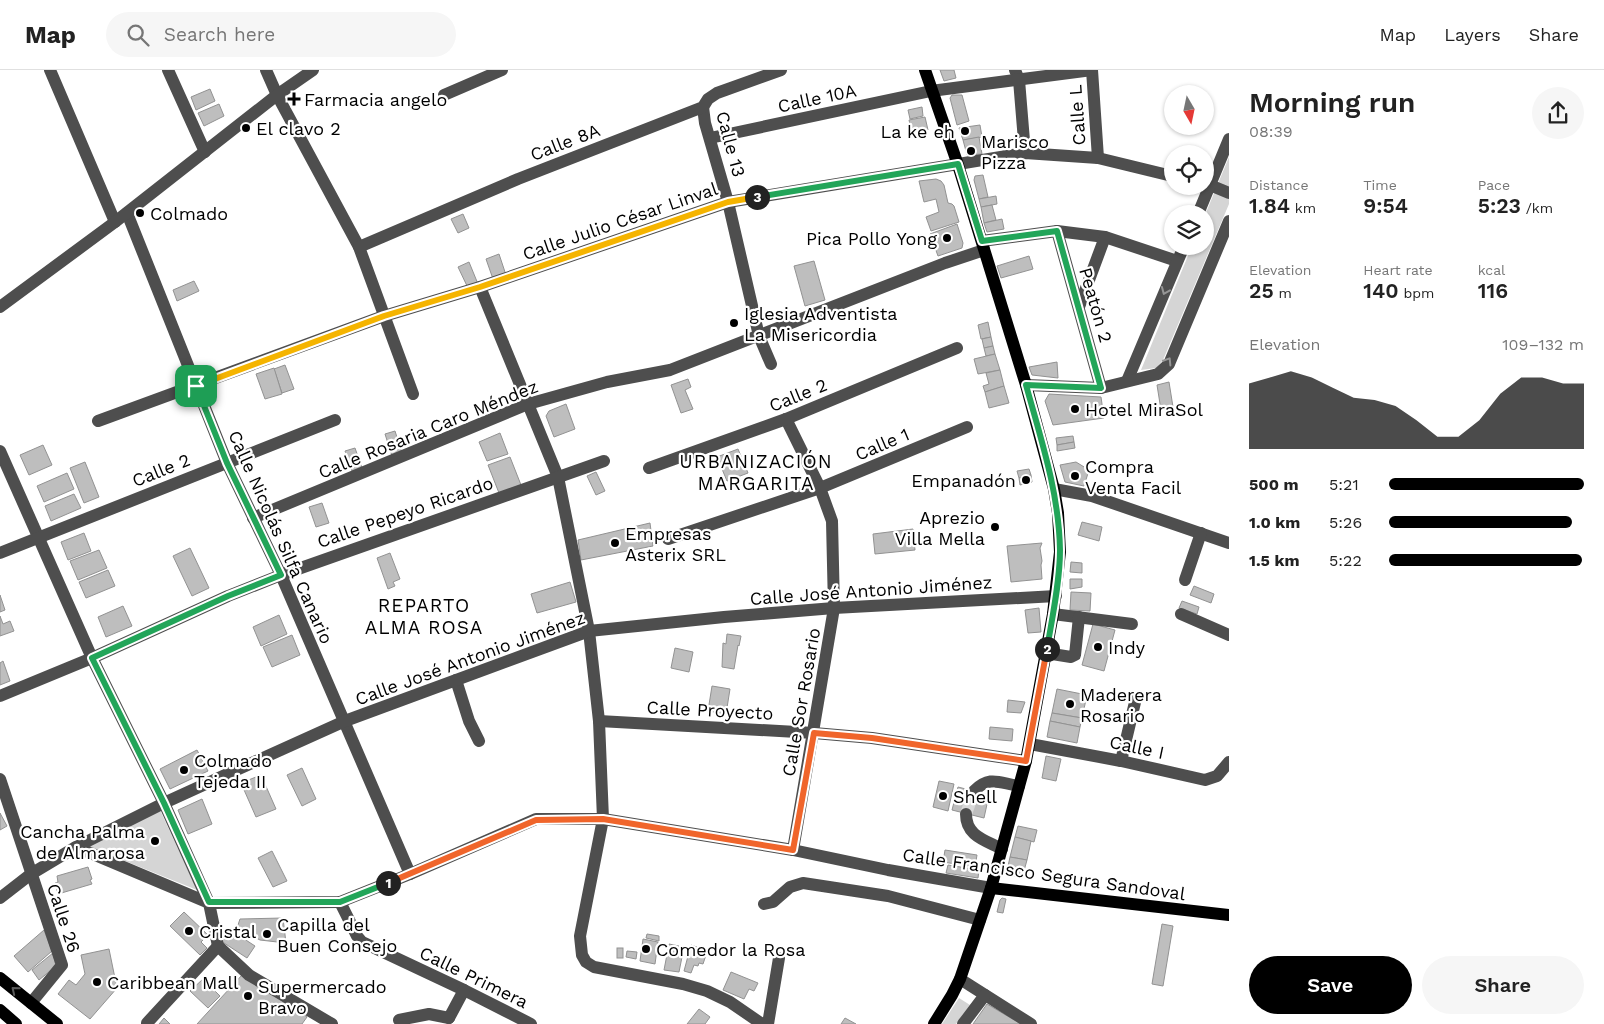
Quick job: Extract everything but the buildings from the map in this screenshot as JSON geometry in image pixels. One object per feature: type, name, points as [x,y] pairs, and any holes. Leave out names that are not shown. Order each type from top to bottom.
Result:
[{"type":"main road","points":[[925,70],[958,164],[1026,385],[1054,489],[1058,513],[1060,552],[1056,596],[1026,761],[991,888],[960,979],[934,1024]]},
{"type":"main road","name":"Calle Francisco Segura Sandoval","points":[[991,888],[1229,915]]},
{"type":"main road","points":[[0,978],[57,1024]]},
{"type":"main road","points":[[0,1010],[16,1024]]},
{"type":"street","points":[[50,70],[115,222]]},
{"type":"street","points":[[168,70],[205,152]]},
{"type":"street","points":[[266,70],[277,95],[359,247],[413,394]]},
{"type":"street","points":[[0,307],[127,213],[277,95],[313,70]]},
{"type":"street","points":[[444,95],[502,70]]},
{"type":"street","name":"Calle 8A","points":[[359,247],[518,179],[703,108],[708,99],[717,93],[781,70]]},
{"type":"street","name":"Calle 10A","points":[[710,138],[931,91],[1017,75],[1092,70]]},
{"type":"street","name":"Calle L","points":[[1092,70],[1098,158]]},
{"type":"street","points":[[1017,75],[1025,153]]},
{"type":"street","name":"Calle 13","points":[[703,108],[705,124],[728,202],[759,336],[771,364]]},
{"type":"street","points":[[1214,171],[1229,139]]},
{"type":"street","name":"Calle Julio César Linval","points":[[98,421],[384,316],[480,287],[728,202],[1025,153],[1098,158],[1164,174]]},
{"type":"street","points":[[1214,187],[1229,193]]},
{"type":"street","name":"Calle Nicolás Silfa Canario","points":[[127,213],[227,463],[281,575],[410,874]]},
{"type":"street","points":[[1026,385],[1101,388],[1158,374],[1169,364],[1229,221]]},
{"type":"street","name":"Calle Rosaria Caro Méndez","points":[[253,518],[528,404],[607,382],[670,370],[983,246],[1057,231],[1105,237],[1177,261]]},
{"type":"street","name":"Peatón 2","points":[[1057,231],[1101,388]]},
{"type":"street","points":[[1079,307],[1105,237]]},
{"type":"street","points":[[1127,382],[1180,255]]},
{"type":"street","points":[[480,287],[558,477],[589,631],[599,721],[603,819],[580,936],[582,955],[586,962],[602,969],[683,984],[707,991],[730,1002],[762,1024]]},
{"type":"street","name":"Calle 2","points":[[650,468],[786,419],[957,348]]},
{"type":"street","name":"Calle Sor Rosario","points":[[786,419],[820,488],[832,521],[834,608],[793,850]]},
{"type":"street","name":"Calle 2","points":[[0,553],[335,420]]},
{"type":"street","name":"Calle 1","points":[[668,539],[820,488],[967,427]]},
{"type":"street","points":[[0,451],[92,658],[164,803],[209,902],[218,946],[248,975],[332,1024]]},
{"type":"street","name":"Calle Pepeyo Ricardo","points":[[0,696],[92,658],[228,596],[281,575],[604,461]]},
{"type":"street","points":[[1054,489],[1092,496],[1229,543]]},
{"type":"street","points":[[1185,580],[1201,533]]},
{"type":"street","name":"Calle José Antonio Jiménez","points":[[0,898],[31,874],[76,847],[164,803],[345,721],[589,631],[834,608],[1056,596]]},
{"type":"street","points":[[1053,614],[1132,624]]},
{"type":"street","points":[[1181,614],[1229,635]]},
{"type":"street","points":[[1046,653],[1075,655],[1079,617]]},
{"type":"street","points":[[456,680],[469,721],[479,741]]},
{"type":"street","points":[[1121,761],[1136,698]]},
{"type":"street","name":"Calle Proyecto","points":[[599,721],[872,738],[1026,761]]},
{"type":"street","name":"Calle I","points":[[1030,744],[1121,761],[1205,780],[1217,776],[1229,762]]},
{"type":"street","points":[[974,791],[981,784],[989,780],[1019,786]]},
{"type":"street","name":"Calle 26","points":[[0,782],[62,965],[31,1002]]},
{"type":"street","points":[[966,814],[966,824],[972,833],[1002,849]]},
{"type":"street","name":"Calle Francisco Segura Sandoval","points":[[76,847],[209,902],[340,902],[536,820],[603,819],[793,850],[888,870],[991,888]]},
{"type":"street","points":[[764,904],[773,902],[790,887],[803,883],[888,896],[980,920]]},
{"type":"street","name":"Calle Primera","points":[[340,902],[356,936],[362,942],[464,990],[530,1024]]},
{"type":"street","points":[[147,1023],[218,946]]},
{"type":"street","points":[[768,1024],[778,958]]},
{"type":"street","points":[[960,979],[1032,1024]]},
{"type":"street","points":[[399,1020],[429,1014],[450,1021],[464,990]]},
{"type":"street","points":[[963,1024],[985,995]]},
{"type":"shaded area","points":[[1229,157],[1229,204],[1214,239],[1214,205],[1209,205]]},
{"type":"shaded area","points":[[1188,255],[1207,255],[1163,360],[1156,368],[1141,370]]},
{"type":"shaded area","points":[[160,810],[197,890],[88,846]]},
{"type":"shaded area","points":[[959,998],[970,1005],[956,1024],[942,1024]]},
{"type":"tunnel","points":[[966,814],[974,791]]},
{"type":"place","name":"Farmacia angelo","points":[[294,99]]},
{"type":"place","name":"El clavo 2","points":[[246,128]]},
{"type":"place","name":"La ke eh","points":[[965,131]]},
{"type":"place","name":"Marisco Pizza","points":[[971,151]]},
{"type":"place","name":"Colmado","points":[[140,213]]},
{"type":"place","name":"Pica Pollo Yong","points":[[947,238]]},
{"type":"place","name":"Iglesia Adventista La Misericordia","points":[[734,323]]},
{"type":"place","name":"Hotel MiraSol","points":[[1075,409]]},
{"type":"place","name":"Compra Venta Facil","points":[[1075,476]]},
{"type":"place","name":"Empanadón","points":[[1026,480]]},
{"type":"place","name":"Aprezio Villa Mella","points":[[995,527]]},
{"type":"place","name":"Empresas Asterix SRL","points":[[615,543]]},
{"type":"place","name":"Indy","points":[[1098,647]]},
{"type":"place","name":"Maderera Rosario","points":[[1070,704]]},
{"type":"place","name":"Colmado Tejeda II","points":[[184,770]]},
{"type":"place","name":"Shell","points":[[943,796]]},
{"type":"place","name":"Cancha Palma de Almarosa","points":[[155,841]]},
{"type":"place","name":"Cristal","points":[[189,931]]},
{"type":"place","name":"Capilla del Buen Consejo","points":[[267,934]]},
{"type":"place","name":"Comedor la Rosa","points":[[646,949]]},
{"type":"place","name":"Caribbean Mall","points":[[97,982]]},
{"type":"place","name":"Supermercado Bravo","points":[[248,996]]},
{"type":"district","name":"URBANIZACIÓN MARGARITA","points":[[756,472]]},
{"type":"district","name":"REPARTO ALMA ROSA","points":[[424,616]]},
{"type":"route","points":[[958,164],[982,241],[1057,231],[1101,388],[1026,385],[1054,489],[1058,513],[1060,552],[1056,596],[1026,761],[872,738],[814,733],[793,850],[603,819],[536,820],[340,902],[209,902],[164,803],[92,658],[228,596],[281,575],[227,463],[196,386],[384,316],[480,287],[728,202],[958,164]]}]
